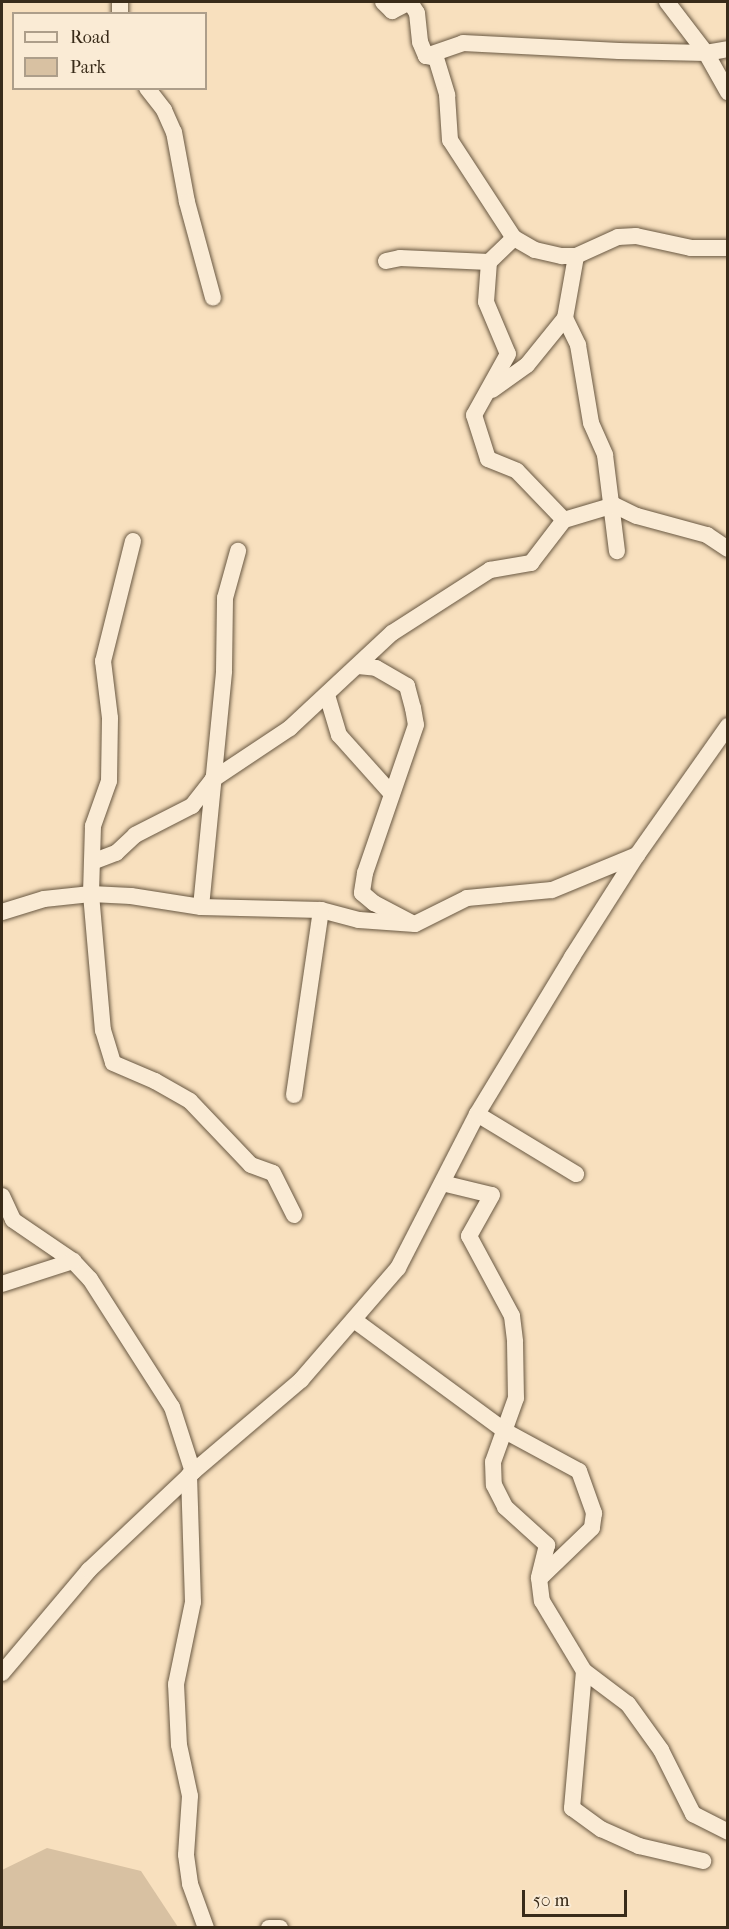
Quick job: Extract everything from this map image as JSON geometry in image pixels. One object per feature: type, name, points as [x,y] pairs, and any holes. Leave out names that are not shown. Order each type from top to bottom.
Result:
[{"type":"street","points":[[383,2],[392,10],[410,2],[417,13],[426,56]]},
{"type":"street","points":[[667,2],[706,52],[728,92]]},
{"type":"street","points":[[426,56],[463,43],[706,52],[728,49]]},
{"type":"street","points":[[426,56],[436,58],[447,95],[450,140],[514,238],[535,250],[576,256],[618,237],[636,236],[691,248],[728,248]]},
{"type":"street","points":[[149,90],[164,110],[174,132],[187,202],[213,298]]},
{"type":"street","points":[[514,238],[489,262],[486,302],[508,354],[474,415],[488,459],[517,471],[564,520]]},
{"type":"street","points":[[484,395],[527,365],[565,318],[576,256]]},
{"type":"street","points":[[386,261],[400,258],[489,262]]},
{"type":"street","points":[[565,318],[578,345],[591,423],[605,455],[614,505],[617,551]]},
{"type":"street","points":[[92,861],[116,853],[135,835],[192,806],[212,780],[290,728],[392,633],[490,570],[531,563],[564,520],[614,505],[637,516],[706,535],[728,549]]},
{"type":"street","points":[[133,541],[103,661],[110,718],[109,781],[93,826],[91,894],[103,1030],[112,1063],[155,1081],[190,1101],[251,1165],[273,1173],[294,1215]]},
{"type":"street","points":[[201,908],[224,671],[225,598],[238,551]]},
{"type":"street","points":[[358,666],[376,668],[407,686],[416,725],[364,873],[362,893],[374,903],[415,924]]},
{"type":"street","points":[[327,695],[339,735],[392,794]]},
{"type":"street","points":[[2,1669],[89,1570],[191,1473],[301,1380],[398,1268],[477,1114],[637,855],[728,726]]},
{"type":"street","points":[[2,912],[44,899],[91,894],[131,896],[201,908],[321,910],[359,920],[415,924],[467,898],[552,890],[637,855]]},
{"type":"street","points":[[592,873],[621,880]]},
{"type":"street","points":[[294,1095],[321,910]]},
{"type":"street","points":[[477,1114],[576,1174]]},
{"type":"street","points":[[442,1184],[492,1195],[469,1236],[512,1316],[516,1398],[494,1462],[494,1485],[505,1507],[547,1545],[539,1578],[542,1601],[584,1671],[628,1704],[674,1770],[693,1814],[728,1832]]},
{"type":"street","points":[[2,1196],[13,1220],[73,1261],[90,1280],[172,1407],[191,1473],[193,1602],[176,1683],[179,1745],[190,1796],[186,1856],[190,1884],[206,1928]]},
{"type":"street","points":[[2,1284],[73,1261]]},
{"type":"street","points":[[354,1320],[505,1431],[579,1471],[594,1513],[592,1528],[539,1578]]},
{"type":"street","points":[[584,1671],[572,1808],[601,1829],[639,1846],[703,1860]]},
{"type":"street","points":[[269,1928],[280,1928]]},
{"type":"green space","points":[[47,1848],[141,1871],[178,1927],[2,1927],[2,1870]]}]
